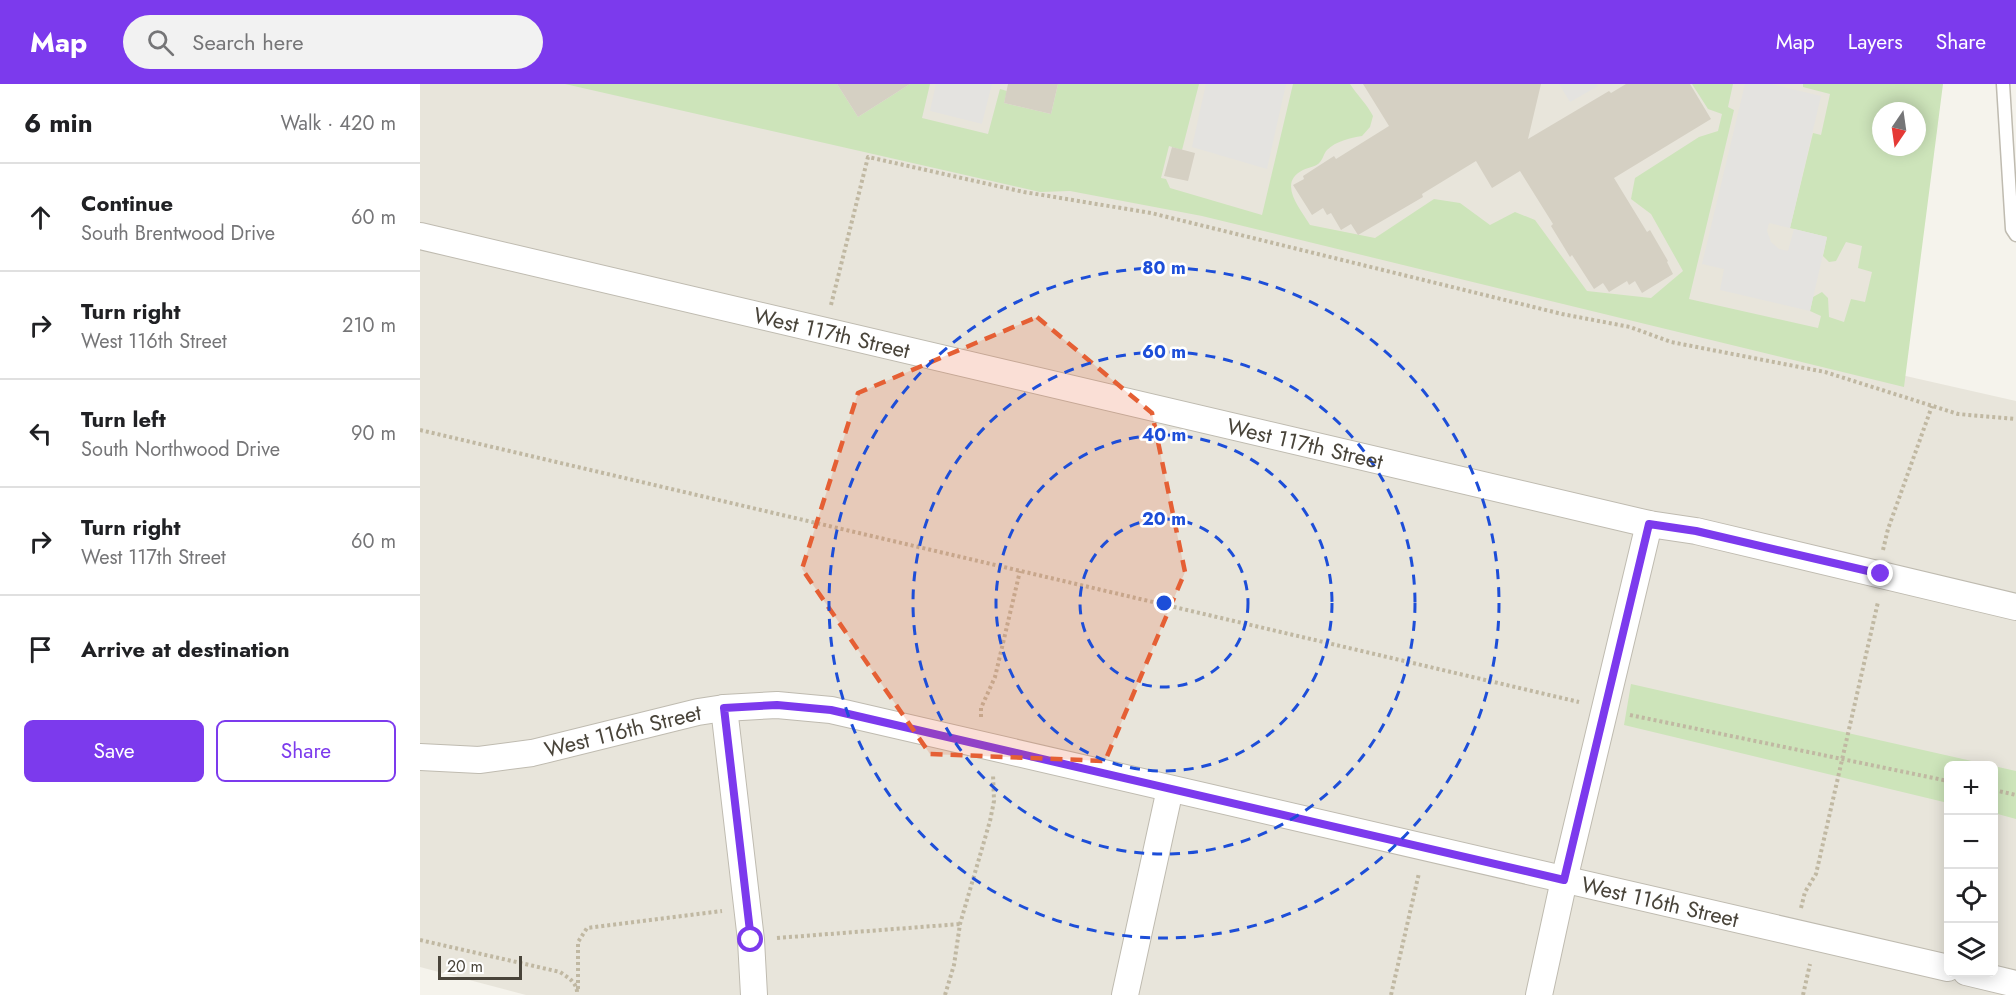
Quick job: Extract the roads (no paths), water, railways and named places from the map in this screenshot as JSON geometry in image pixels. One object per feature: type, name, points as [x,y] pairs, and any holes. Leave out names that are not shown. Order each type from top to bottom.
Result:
[{"type":"street","name":"West 117th Street","points":[[420,236],[1649,524],[1696,531],[2016,607]]},
{"type":"street","points":[[1539,995],[1564,880],[1649,524]]},
{"type":"street","name":"West 116th Street","points":[[420,757],[479,760],[532,753],[698,712],[724,708],[777,705],[831,710],[1944,967]]},
{"type":"street","points":[[724,708],[751,940],[754,995]]},
{"type":"street","points":[[1125,995],[1170,789]]},
{"type":"street","points":[[1987,977],[2016,984]]},
{"type":"lane","points":[[2003,84],[2013,229],[2016,235]]}]
